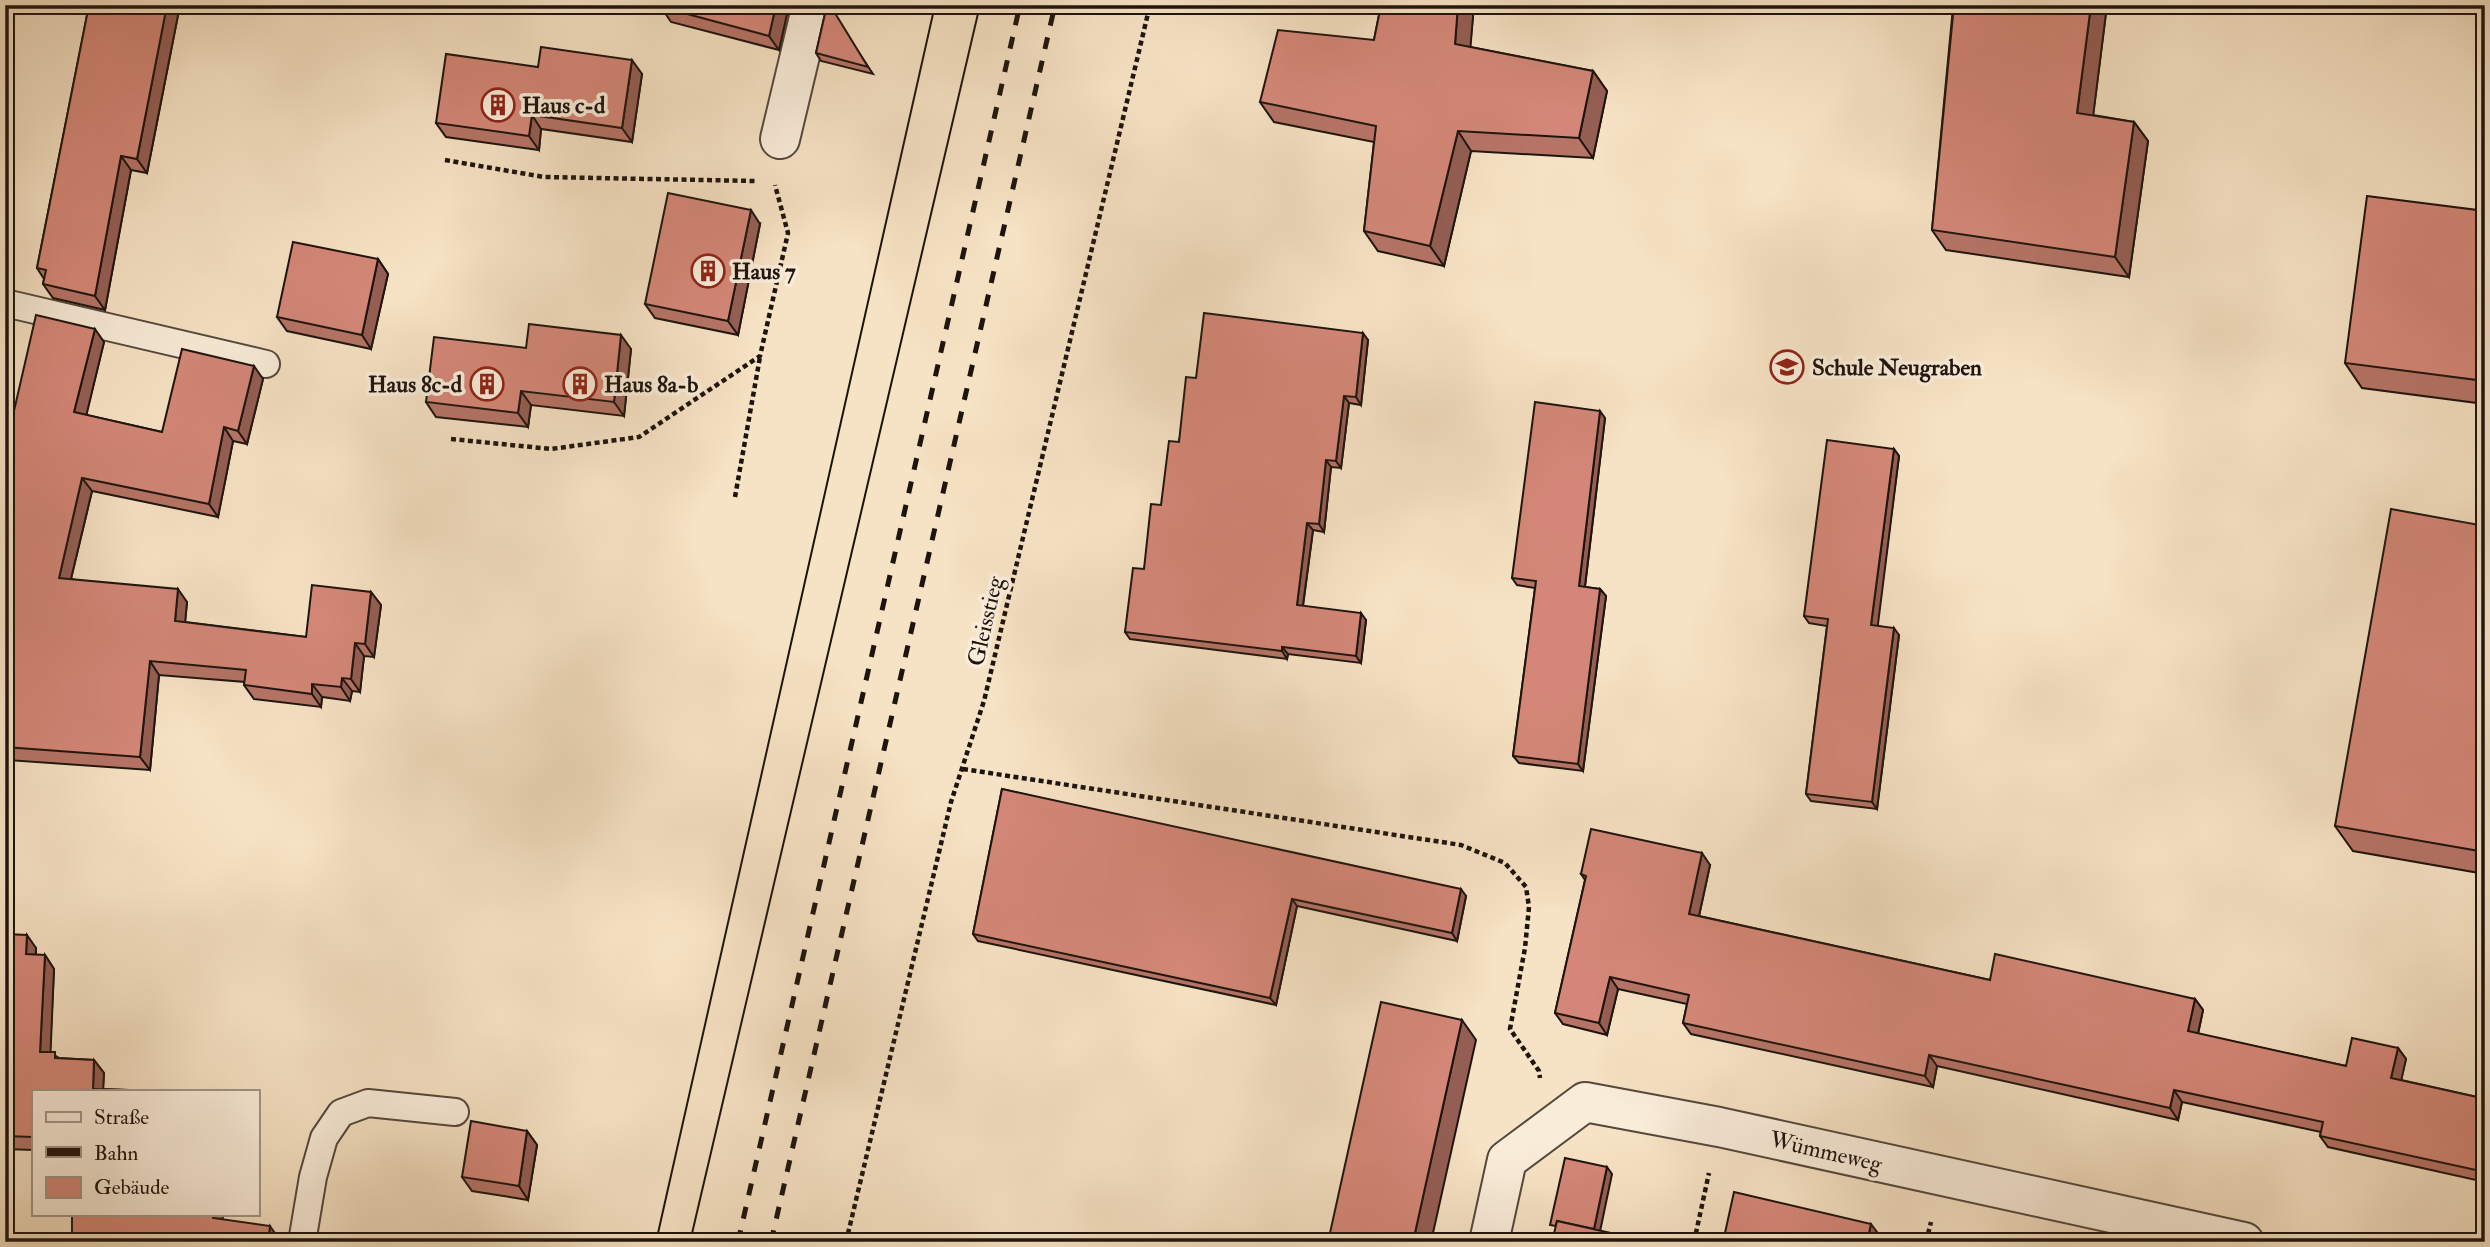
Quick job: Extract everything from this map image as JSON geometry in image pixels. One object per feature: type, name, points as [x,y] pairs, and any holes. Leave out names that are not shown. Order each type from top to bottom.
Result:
[{"type":"street","points":[[780,139],[812,5]]},
{"type":"street","name":"Wümmeweg","points":[[1489,1242],[1507,1160],[1585,1102],[1719,1127],[2244,1242]]},
{"type":"lane","points":[[5,303],[266,363]]},
{"type":"lane","points":[[302,1242],[313,1177],[324,1138],[341,1113],[369,1103],[455,1112]]},
{"type":"path","name":"Gleisstieg","points":[[846,1242],[951,802],[984,701],[1150,5]]},
{"type":"path","points":[[735,497],[760,356],[788,233],[774,181],[780,139]]},
{"type":"path","points":[[445,160],[544,177],[774,181]]},
{"type":"path","points":[[451,439],[551,449],[639,438],[760,356]]},
{"type":"path","points":[[962,768],[1461,845],[1505,863],[1526,887],[1529,906],[1525,948],[1510,1029],[1539,1071],[1547,1131]]},
{"type":"path","points":[[1694,1242],[1719,1127]]},
{"type":"building","points":[[89,5],[167,5],[137,159],[121,156],[95,296],[43,284],[46,270],[37,268]]},
{"type":"building","points":[[661,5],[776,5],[769,36]]},
{"type":"building","points":[[827,5],[830,5],[868,67],[816,53]]},
{"type":"building","points":[[1381,5],[1458,5],[1455,44],[1593,71],[1579,138],[1458,131],[1430,246],[1364,231],[1376,126],[1260,102],[1278,30],[1374,40]]},
{"type":"building","points":[[1954,5],[2091,5],[2077,113],[2134,122],[2115,257],[1932,230]]},
{"type":"building","points":[[541,47],[632,60],[622,128],[532,115],[529,136],[436,123],[446,54],[538,67]]},
{"type":"building","name":"Haus 7","points":[[668,193],[751,210],[728,321],[645,304]]},
{"type":"building","points":[[2367,196],[2485,211],[2485,381],[2345,363]]},
{"type":"building","points":[[293,242],[378,259],[362,335],[277,317]]},
{"type":"building","points":[[1204,313],[1363,333],[1356,397],[1344,396],[1336,461],[1326,460],[1319,524],[1307,523],[1297,605],[1361,613],[1356,656],[1282,647],[1282,651],[1125,632],[1133,568],[1144,569],[1151,504],[1161,505],[1169,441],[1179,442],[1186,377],[1196,378]]},
{"type":"building","points":[[36,315],[95,329],[74,412],[162,432],[182,349],[254,366],[238,431],[224,427],[209,504],[82,478],[59,578],[178,589],[175,621],[306,637],[312,585],[371,592],[365,644],[355,643],[351,679],[342,678],[341,687],[312,684],[312,694],[244,685],[246,670],[150,661],[140,757],[5,747],[5,450]]},
{"type":"building","points":[[529,324],[621,335],[614,402],[521,391],[518,413],[426,402],[434,337],[526,348]]},
{"type":"building","points":[[1535,402],[1600,411],[1579,586],[1600,589],[1578,764],[1513,756],[1536,581],[1512,578]]},
{"type":"building","points":[[1827,440],[1894,449],[1871,625],[1894,628],[1872,802],[1806,794],[1828,619],[1804,616]]},
{"type":"building","points":[[2391,509],[2485,526],[2485,852],[2335,826]]},
{"type":"building","points":[[1002,789],[1461,889],[1452,933],[1292,899],[1270,998],[973,934]]},
{"type":"building","points":[[1591,829],[1702,853],[1689,914],[1990,980],[1995,954],[2195,999],[2188,1031],[2346,1066],[2352,1038],[2398,1048],[2391,1078],[2477,1097],[2483,1071],[2485,1172],[2320,1136],[2323,1122],[2174,1090],[2170,1108],[1929,1055],[1925,1076],[1683,1023],[1689,995],[1610,977],[1599,1023],[1555,1013],[1586,876],[1581,874]]},
{"type":"building","points":[[5,934],[27,935],[26,954],[45,955],[40,1052],[55,1052],[55,1058],[94,1060],[93,1089],[128,1090],[32,1090],[32,1137],[5,1136]]},
{"type":"building","points":[[1381,1002],[1462,1020],[1413,1242],[1328,1242]]},
{"type":"building","points":[[471,1121],[527,1131],[519,1186],[462,1177]]},
{"type":"building","points":[[1565,1158],[1607,1167],[1594,1229],[1557,1221],[1556,1226],[1550,1225]]},
{"type":"building","points":[[1734,1192],[1871,1224],[1867,1242],[1723,1242]]},
{"type":"building","points":[[72,1216],[213,1216],[270,1226],[268,1242],[72,1242]]},
{"type":"building","points":[[1557,1221],[1638,1239],[1638,1242],[1552,1242]]},
{"type":"tram line","points":[[656,1242],[935,5]]},
{"type":"tram line","points":[[690,1242],[980,5]]},
{"type":"railway","points":[[738,1242],[1020,5]]},
{"type":"railway","points":[[771,1242],[1055,5]]},
{"type":"place","name":"Haus c-d","points":[[498,105]]},
{"type":"place","name":"Haus 7","points":[[708,271]]},
{"type":"place","name":"Schule Neugraben","points":[[1787,367]]},
{"type":"place","name":"Haus 8c-d","points":[[487,384]]},
{"type":"place","name":"Haus 8a-b","points":[[580,384]]}]
